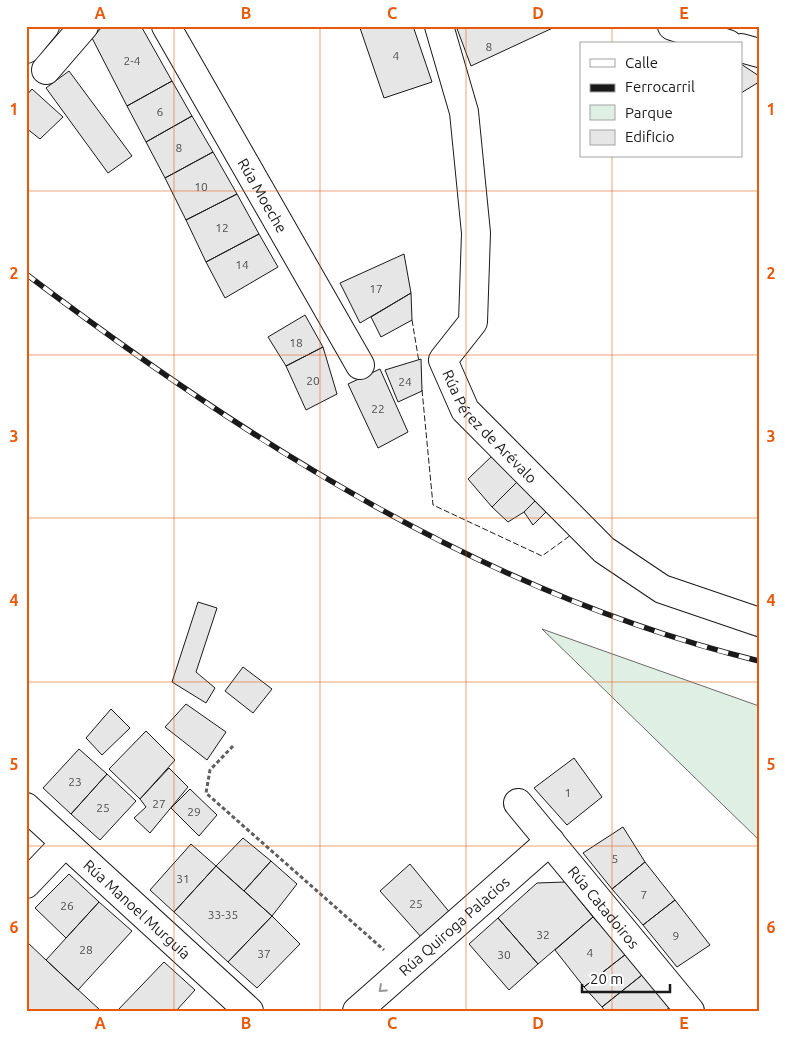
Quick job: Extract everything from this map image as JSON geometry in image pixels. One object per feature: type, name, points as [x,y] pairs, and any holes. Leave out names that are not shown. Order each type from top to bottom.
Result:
[{"type":"street","points":[[26,49],[45,26]]},
{"type":"street","points":[[46,70],[84,26]]},
{"type":"street","name":"Rúa Moeche","points":[[166,26],[360,365]]},
{"type":"street","name":"Rúa Pérez de Arévalo","points":[[439,26],[464,112],[476,233],[473,322],[443,360],[465,410],[604,550],[662,589],[759,622]]},
{"type":"street","points":[[672,26],[722,42]]},
{"type":"street","points":[[742,48],[759,53]]},
{"type":"street","name":"Rúa Catadoiros","points":[[518,803],[690,1011]]},
{"type":"street","name":"Rúa Manoel Murguía","points":[[26,808],[249,1011]]},
{"type":"street","name":"Rúa Quiroga Palacios","points":[[357,1011],[550,841]]},
{"type":"street","points":[[26,884],[65,843]]},
{"type":"path","points":[[233,746],[210,770],[206,793],[405,968]]},
{"type":"green space","points":[[542,629],[759,706],[759,840]]},
{"type":"building","points":[[103,26],[141,26],[172,81],[127,106],[92,38]]},
{"type":"building","points":[[366,26],[413,26],[432,82],[384,98],[360,28]]},
{"type":"building","points":[[456,26],[557,26],[471,66]]},
{"type":"building","points":[[742,65],[759,76],[759,82],[742,92]]},
{"type":"building","points":[[69,71],[132,156],[108,173],[46,88]]},
{"type":"building","points":[[172,81],[192,116],[146,142],[127,106]]},
{"type":"building","points":[[32,89],[63,117],[40,139],[26,128],[26,96]]},
{"type":"building","points":[[192,116],[213,152],[165,178],[146,142]]},
{"type":"building","points":[[213,152],[237,194],[186,220],[165,178]]},
{"type":"building","points":[[237,194],[259,234],[206,262],[186,220]]},
{"type":"building","points":[[259,234],[278,267],[225,298],[206,262]]},
{"type":"building","points":[[404,254],[411,293],[360,323],[340,283]]},
{"type":"building","points":[[411,293],[412,320],[381,337],[371,317]]},
{"type":"building","points":[[305,315],[323,347],[286,366],[268,337]]},
{"type":"building","points":[[323,347],[337,394],[306,410],[286,366]]},
{"type":"building","points":[[421,359],[422,391],[398,402],[385,370]]},
{"type":"building","points":[[380,369],[408,432],[378,448],[348,384]]},
{"type":"building","points":[[493,455],[518,481],[492,507],[468,479]]},
{"type":"building","points":[[518,481],[536,500],[524,512],[508,522],[492,507]]},
{"type":"building","points":[[536,500],[547,511],[533,525],[524,512]]},
{"type":"building","points":[[198,602],[217,608],[196,672],[215,688],[206,703],[172,682]]},
{"type":"building","points":[[243,667],[272,689],[253,713],[225,691]]},
{"type":"building","points":[[186,704],[226,732],[207,760],[165,727]]},
{"type":"building","points":[[111,709],[130,728],[102,755],[86,738]]},
{"type":"building","points":[[146,731],[175,760],[140,799],[109,769]]},
{"type":"building","points":[[79,749],[107,774],[71,814],[43,788]]},
{"type":"building","points":[[574,758],[602,797],[567,825],[534,788]]},
{"type":"building","points":[[169,768],[188,787],[150,833],[134,818],[146,807],[140,799]]},
{"type":"building","points":[[107,774],[136,801],[100,840],[71,814]]},
{"type":"building","points":[[190,789],[217,815],[199,836],[171,808]]},
{"type":"building","points":[[623,827],[645,862],[612,889],[583,853]]},
{"type":"building","points":[[243,838],[271,861],[244,891],[216,866]]},
{"type":"building","points":[[191,844],[216,866],[174,912],[150,890]]},
{"type":"building","points":[[271,861],[297,884],[272,916],[244,891]]},
{"type":"building","points":[[645,862],[675,900],[643,925],[612,889]]},
{"type":"building","points":[[410,864],[451,914],[422,938],[380,891]]},
{"type":"building","points":[[216,866],[272,916],[228,962],[174,912]]},
{"type":"building","points":[[69,874],[99,902],[66,938],[35,908]]},
{"type":"building","points":[[565,882],[593,917],[538,964],[498,918],[537,883]]},
{"type":"building","points":[[675,900],[710,945],[677,967],[643,925]]},
{"type":"building","points":[[99,902],[132,931],[78,990],[46,960]]},
{"type":"building","points":[[272,916],[300,944],[257,988],[228,962]]},
{"type":"building","points":[[593,917],[626,954],[584,987],[555,950]]},
{"type":"building","points":[[498,918],[538,964],[509,990],[469,944]]},
{"type":"building","points":[[26,941],[46,960],[101,1011],[26,1011]]},
{"type":"building","points":[[626,954],[642,975],[602,1007],[584,987]]},
{"type":"building","points":[[164,962],[195,990],[176,1011],[117,1011]]},
{"type":"building","points":[[642,975],[670,1007],[665,1011],[605,1011],[602,1007]]},
{"type":"railway","points":[[26,274],[196,396],[283,452],[373,505],[466,554],[561,596],[658,632],[759,661]]},
{"type":"fence","points":[[412,320],[419,362]]},
{"type":"fence","points":[[422,390],[433,505],[542,556],[571,535]]}]
